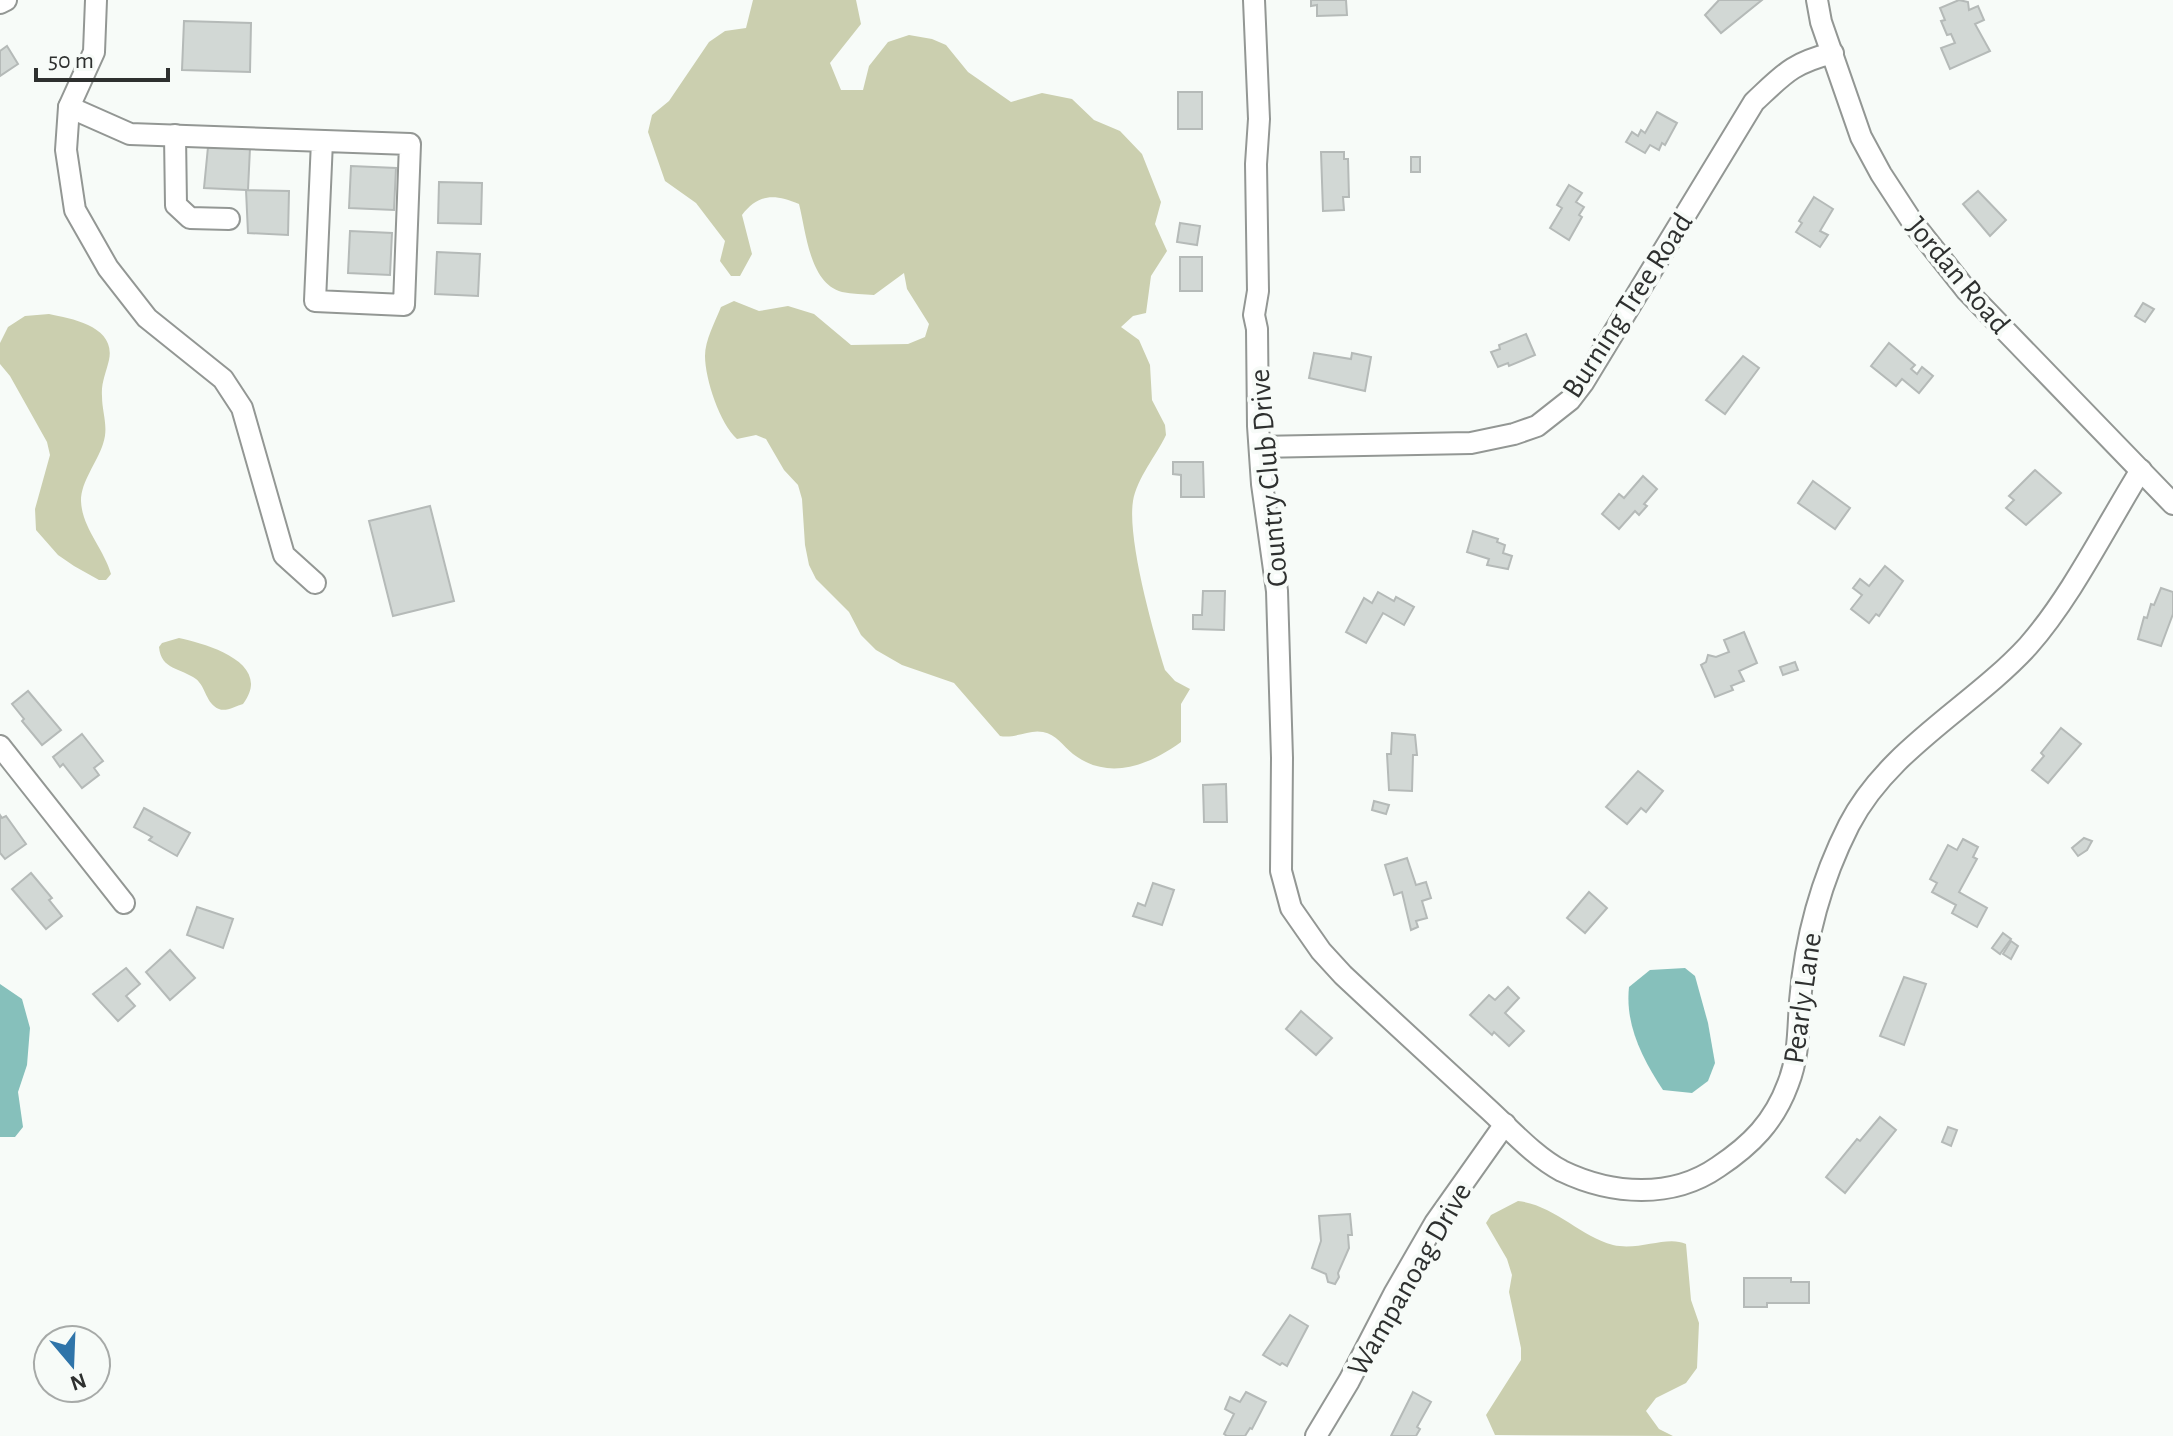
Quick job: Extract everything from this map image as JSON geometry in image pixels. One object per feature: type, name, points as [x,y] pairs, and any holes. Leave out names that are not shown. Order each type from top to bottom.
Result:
[{"type":"street","points":[[0,3],[6,0]]},
{"type":"street","points":[[96,0],[94,52],[69,107],[66,150],[75,210],[108,268],[147,318],[223,379],[242,408],[284,555],[315,583]]},
{"type":"street","name":"Country Club Drive","points":[[1254,0],[1259,119],[1256,164],[1258,291],[1254,315],[1257,329],[1258,426],[1262,484],[1277,591],[1282,758],[1281,871],[1291,908]]},
{"type":"street","name":"Jordan Road","points":[[1817,0],[1821,22],[1861,137],[1913,223],[1967,291],[2173,504]]},
{"type":"street","name":"Burning Tree Road","points":[[1260,447],[1471,443],[1537,426],[1570,400],[1583,383],[1754,102],[1785,72],[1804,60],[1833,53]]},
{"type":"street","points":[[69,107],[130,134],[410,144],[404,305],[315,301],[322,141]]},
{"type":"street","points":[[175,135],[176,205],[190,218],[229,219]]},
{"type":"street","name":"Pearly Lane","points":[[1291,908],[1321,951],[1343,975],[1505,1124],[1560,1170],[1594,1183],[1641,1190],[1665,1189],[1708,1174],[1757,1138],[1771,1120],[1789,1083],[1799,1045],[1802,986],[1817,901],[1849,825],[1861,805],[1902,757],[1999,674],[2029,644],[2098,542],[2141,470]]},
{"type":"street","points":[[0,746],[124,903]]},
{"type":"street","name":"Wampanoag Drive","points":[[1316,1436],[1435,1223],[1450,1206],[1505,1124]]},
{"type":"green space","points":[[753,0],[856,0],[861,24],[830,63],[841,90],[863,90],[869,66],[888,42],[909,35],[932,39],[946,45],[968,72],[1011,102],[1042,93],[1072,99],[1094,120],[1120,131],[1142,154],[1161,202],[1155,224],[1167,251],[1151,276],[1146,313],[1133,316],[1121,327],[1139,340],[1150,365],[1152,400],[1165,425],[1166,435],[1135,492],[1132,518],[1142,585],[1165,670],[1175,681],[1190,689],[1181,704],[1181,742],[1168,751],[1128,767],[1100,767],[1073,754],[1048,733],[1038,731],[1000,736],[954,683],[902,665],[876,650],[861,635],[849,612],[816,579],[809,565],[798,485],[784,470],[766,439],[756,435],[737,439],[725,423],[711,388],[705,356],[708,337],[721,307],[734,301],[759,311],[788,306],[814,314],[851,345],[908,344],[925,337],[929,324],[907,289],[904,273],[874,295],[842,292],[831,287],[822,278],[811,255],[799,204],[782,198],[761,199],[742,215],[752,254],[740,276],[731,276],[720,261],[725,241],[696,203],[665,181],[648,132],[652,115],[669,101],[709,42],[725,31],[746,28]]},
{"type":"green space","points":[[49,314],[91,326],[100,332],[109,349],[102,391],[105,438],[84,486],[81,501],[85,520],[111,574],[106,580],[99,580],[58,555],[36,530],[35,509],[50,455],[47,442],[0,364],[0,343],[8,327],[25,316]]},
{"type":"green space","points":[[179,638],[220,651],[244,667],[250,677],[250,690],[243,704],[222,710],[215,707],[196,679],[164,660],[159,647],[162,643]]},
{"type":"green space","points":[[1518,1201],[1543,1208],[1613,1245],[1670,1241],[1686,1244],[1691,1300],[1699,1323],[1697,1368],[1686,1383],[1656,1398],[1646,1411],[1659,1429],[1673,1436],[1495,1435],[1486,1415],[1521,1360],[1521,1348],[1509,1292],[1512,1275],[1507,1259],[1486,1223],[1491,1215]]},
{"type":"water","points":[[1685,968],[1695,976],[1715,1063],[1708,1081],[1692,1093],[1663,1090],[1637,1041],[1628,1001],[1629,987],[1650,970]]},
{"type":"water","points":[[0,984],[22,999],[30,1028],[27,1065],[18,1092],[23,1127],[15,1137],[0,1137]]},
{"type":"building","points":[[1311,0],[1346,0],[1347,15],[1317,16],[1317,5],[1311,6]]},
{"type":"building","points":[[1719,0],[1762,0],[1721,33],[1705,15]]},
{"type":"building","points":[[1959,0],[1968,2],[1969,10],[1978,6],[1984,20],[1975,24],[1990,51],[1950,69],[1941,48],[1955,43],[1951,34],[1947,35],[1941,21],[1945,20],[1940,8]]},
{"type":"building","points":[[184,21],[251,23],[250,72],[182,70]]},
{"type":"building","points":[[7,46],[18,64],[0,76],[0,51]]},
{"type":"building","points":[[1178,92],[1202,92],[1202,129],[1178,129]]},
{"type":"building","points":[[1657,112],[1677,123],[1665,145],[1662,143],[1659,150],[1650,145],[1645,153],[1626,142],[1632,132],[1638,136],[1641,130],[1645,133]]},
{"type":"building","points":[[208,147],[250,148],[248,190],[289,191],[288,235],[248,233],[246,190],[204,188]]},
{"type":"building","points":[[1321,152],[1344,152],[1344,159],[1348,159],[1349,197],[1343,197],[1344,210],[1323,211]]},
{"type":"building","points":[[1411,157],[1420,157],[1420,172],[1411,172]]},
{"type":"building","points":[[351,166],[396,168],[394,210],[349,208]]},
{"type":"building","points":[[439,182],[482,183],[481,224],[438,223]]},
{"type":"building","points":[[1569,185],[1582,193],[1576,202],[1584,207],[1569,240],[1550,228],[1562,208],[1557,205]]},
{"type":"building","points":[[1978,191],[2006,220],[1990,236],[1963,204]]},
{"type":"building","points":[[1814,197],[1833,209],[1820,231],[1828,235],[1820,247],[1796,232]]},
{"type":"building","points":[[1180,223],[1200,226],[1197,245],[1177,242]]},
{"type":"building","points":[[350,231],[392,233],[390,275],[348,273]]},
{"type":"building","points":[[437,252],[480,254],[478,296],[435,294]]},
{"type":"building","points":[[1180,257],[1202,257],[1202,291],[1180,291]]},
{"type":"building","points":[[2143,303],[2154,309],[2145,322],[2135,316]]},
{"type":"building","points":[[1526,334],[1535,355],[1509,366],[1508,363],[1498,367],[1491,352],[1500,349],[1499,345]]},
{"type":"building","points":[[1889,343],[1915,365],[1911,369],[1917,374],[1922,367],[1933,376],[1919,393],[1902,379],[1896,386],[1871,366]]},
{"type":"building","points":[[1314,353],[1351,359],[1352,353],[1371,357],[1365,391],[1309,378]]},
{"type":"building","points":[[1743,356],[1759,368],[1725,414],[1706,400]]},
{"type":"building","points":[[1173,462],[1203,462],[1204,497],[1181,497],[1181,475],[1173,474]]},
{"type":"building","points":[[2035,470],[2061,493],[2026,525],[2006,508],[2014,500],[2009,496]]},
{"type":"building","points":[[1643,476],[1657,489],[1639,515],[1635,511],[1619,529],[1602,514],[1619,494],[1624,498]]},
{"type":"building","points":[[1813,481],[1850,508],[1835,529],[1798,503]]},
{"type":"building","points":[[430,506],[454,601],[393,616],[369,521]]},
{"type":"building","points":[[1473,531],[1498,539],[1497,542],[1505,545],[1503,553],[1512,556],[1508,569],[1487,565],[1489,559],[1467,552]]},
{"type":"building","points":[[1885,566],[1903,581],[1879,616],[1876,614],[1869,623],[1851,609],[1862,595],[1853,588],[1860,579],[1869,586]]},
{"type":"building","points":[[2161,588],[2173,592],[2173,614],[2161,646],[2138,639],[2144,617],[2147,618]]},
{"type":"building","points":[[1203,591],[1225,591],[1224,630],[1193,629],[1193,615],[1202,615]]},
{"type":"building","points":[[1378,592],[1414,607],[1404,625],[1383,613],[1366,643],[1346,632],[1364,598],[1372,603]]},
{"type":"building","points":[[1744,632],[1757,663],[1739,671],[1744,681],[1731,686],[1733,690],[1715,697],[1701,665],[1708,655],[1716,657],[1729,652],[1724,640]]},
{"type":"building","points":[[1795,662],[1798,670],[1783,675],[1780,667]]},
{"type":"building","points":[[28,691],[61,730],[42,745],[12,704]]},
{"type":"building","points":[[2061,728],[2081,744],[2048,783],[2032,770]]},
{"type":"building","points":[[1392,733],[1415,735],[1417,755],[1413,755],[1412,791],[1389,790],[1387,754],[1391,754]]},
{"type":"building","points":[[82,734],[103,761],[94,768],[99,775],[82,788],[63,764],[60,767],[53,757]]},
{"type":"building","points":[[1638,771],[1663,791],[1646,812],[1641,808],[1627,824],[1606,807]]},
{"type":"building","points":[[1226,784],[1227,822],[1204,822],[1203,785]]},
{"type":"building","points":[[1374,801],[1389,805],[1386,814],[1372,810]]},
{"type":"building","points":[[144,808],[190,833],[177,856],[134,827]]},
{"type":"building","points":[[0,815],[2,818],[6,816],[26,844],[5,859],[0,853]]},
{"type":"building","points":[[2084,838],[2092,841],[2087,850],[2078,856],[2072,848]]},
{"type":"building","points":[[1963,839],[1978,847],[1973,857],[1977,859],[1959,892],[1987,908],[1977,927],[1952,913],[1956,905],[1932,892],[1937,883],[1930,879],[1948,845],[1957,850]]},
{"type":"building","points":[[1407,858],[1416,885],[1426,882],[1431,898],[1422,901],[1427,918],[1416,921],[1418,927],[1411,930],[1402,892],[1394,895],[1385,865]]},
{"type":"building","points":[[31,873],[52,898],[49,900],[62,916],[46,929],[12,889]]},
{"type":"building","points":[[1153,883],[1174,890],[1162,925],[1133,916],[1138,903],[1145,906]]},
{"type":"building","points":[[1589,892],[1607,908],[1585,933],[1567,918]]},
{"type":"building","points":[[197,907],[233,919],[223,948],[187,935]]},
{"type":"building","points":[[2003,933],[2011,939],[2000,954],[1992,948]]},
{"type":"building","points":[[2011,941],[2018,946],[2011,959],[2003,954]]},
{"type":"building","points":[[170,950],[195,978],[170,1000],[146,972]]},
{"type":"building","points":[[126,968],[140,984],[126,996],[135,1006],[118,1021],[93,994]]},
{"type":"building","points":[[1904,977],[1926,984],[1904,1045],[1880,1036]]},
{"type":"building","points":[[1508,987],[1519,998],[1505,1013],[1524,1031],[1509,1046],[1470,1015],[1489,995],[1495,1000]]},
{"type":"building","points":[[1301,1011],[1332,1038],[1316,1055],[1286,1029]]},
{"type":"building","points":[[1880,1117],[1896,1130],[1845,1193],[1826,1177]]},
{"type":"building","points":[[1948,1127],[1957,1130],[1951,1146],[1942,1142]]},
{"type":"building","points":[[1350,1214],[1352,1235],[1348,1235],[1349,1248],[1335,1284],[1328,1282],[1326,1274],[1312,1268],[1321,1241],[1319,1216]]},
{"type":"building","points":[[1744,1278],[1791,1278],[1791,1282],[1809,1282],[1809,1303],[1767,1303],[1767,1307],[1744,1307]]},
{"type":"building","points":[[1290,1315],[1308,1326],[1287,1366],[1263,1355]]},
{"type":"building","points":[[1246,1392],[1266,1402],[1245,1436],[1227,1436],[1224,1434],[1234,1414],[1225,1409],[1230,1397],[1240,1402]]},
{"type":"building","points":[[1413,1392],[1431,1402],[1417,1427],[1420,1429],[1416,1436],[1391,1436]]}]
